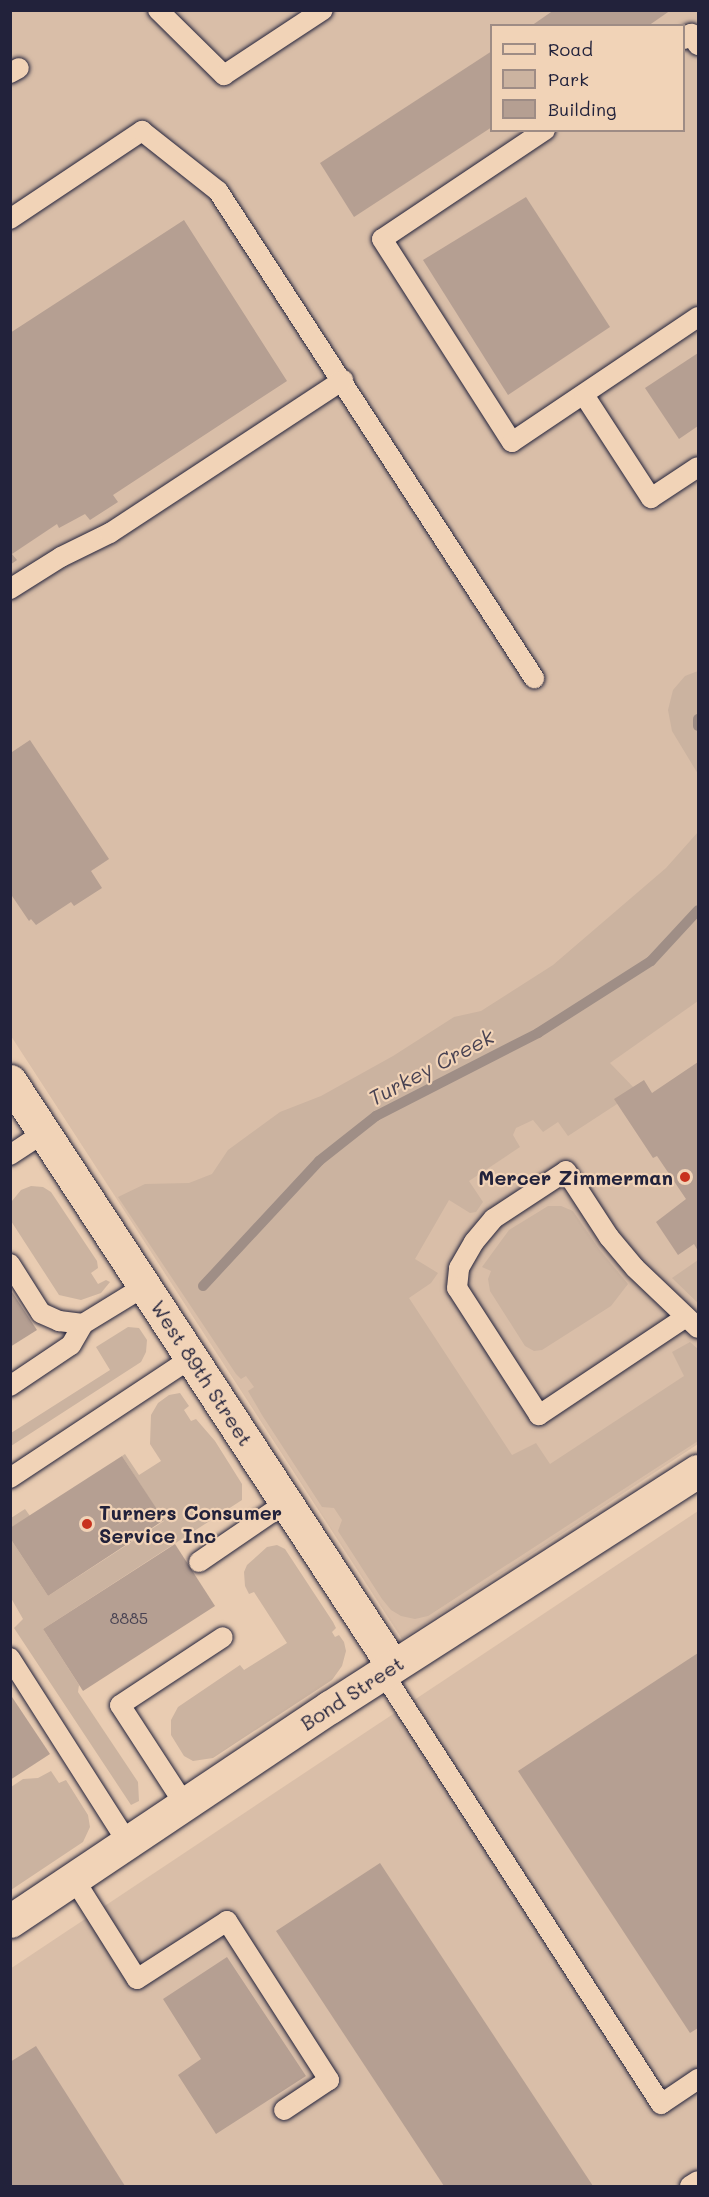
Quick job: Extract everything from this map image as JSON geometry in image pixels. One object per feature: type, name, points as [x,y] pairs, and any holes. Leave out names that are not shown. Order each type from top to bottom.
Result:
[{"type":"street","name":"West 89th Street","points":[[10,1081],[286,1502],[388,1669]]},
{"type":"street","name":"Bond Street","points":[[10,1921],[388,1669],[699,1472]]},
{"type":"lane","points":[[158,10],[224,75],[323,10]]},
{"type":"lane","points":[[685,38],[691,34],[699,45]]},
{"type":"lane","points":[[10,219],[142,131],[218,191],[343,380],[534,678]]},
{"type":"lane","points":[[542,132],[382,238],[512,442],[699,317]]},
{"type":"lane","points":[[10,589],[61,557],[110,533],[343,380]]},
{"type":"lane","points":[[584,395],[651,498],[699,467]]},
{"type":"lane","points":[[10,1155],[45,1132]]},
{"type":"lane","points":[[566,1171],[609,1237],[628,1260],[692,1322],[539,1415],[457,1288],[459,1268],[474,1242],[493,1219],[566,1171]]},
{"type":"lane","points":[[10,1264],[41,1313],[59,1322],[83,1324]]},
{"type":"lane","points":[[10,1386],[71,1345],[83,1324],[145,1287]]},
{"type":"lane","points":[[10,1478],[191,1358]]},
{"type":"lane","points":[[199,1562],[286,1502]]},
{"type":"lane","points":[[185,1805],[120,1706],[223,1637]]},
{"type":"lane","points":[[10,1658],[129,1843]]},
{"type":"lane","points":[[388,1669],[661,2104],[699,2079]]},
{"type":"lane","points":[[74,1879],[137,1979],[227,1920],[329,2080],[284,2110]]},
{"type":"lane","points":[[690,2187],[699,2181]]},
{"type":"shaded area","points":[[11,11],[698,11],[698,1444],[402,1639],[11,1036]]},
{"type":"shaded area","points":[[698,1511],[698,2186],[11,2186],[10,1969]]},
{"type":"green space","points":[[698,671],[698,774],[672,731],[668,710],[673,690],[685,676]]},
{"type":"green space","points":[[698,832],[698,1001],[610,1063],[637,1091],[568,1136],[558,1122],[543,1132],[533,1120],[516,1128],[513,1135],[520,1147],[469,1181],[483,1202],[476,1212],[470,1213],[449,1200],[415,1259],[438,1273],[431,1283],[409,1298],[512,1455],[536,1443],[550,1464],[684,1376],[672,1352],[690,1342],[698,1349],[698,1441],[428,1616],[415,1619],[401,1616],[391,1610],[382,1599],[338,1531],[342,1520],[334,1508],[322,1507],[262,1415],[248,1391],[254,1387],[246,1376],[241,1379],[236,1374],[118,1197],[145,1184],[189,1183],[212,1174],[228,1150],[280,1112],[321,1096],[393,1056],[454,1017],[481,1011],[553,965],[666,868]]},
{"type":"green space","points":[[31,1186],[43,1187],[51,1192],[97,1261],[98,1268],[91,1273],[98,1284],[106,1280],[110,1282],[101,1293],[81,1300],[59,1295],[11,1221],[12,1201],[21,1190]]},
{"type":"green space","points":[[548,1206],[561,1206],[573,1211],[599,1249],[628,1284],[611,1306],[542,1350],[534,1351],[525,1346],[490,1291],[488,1279],[491,1271],[482,1267],[509,1230]]},
{"type":"green space","points":[[698,1260],[698,1303],[672,1278]]},
{"type":"green space","points":[[128,1327],[139,1328],[147,1340],[146,1352],[141,1362],[11,1446],[11,1433],[110,1370],[96,1347]]},
{"type":"green space","points":[[180,1393],[189,1406],[184,1410],[191,1421],[196,1419],[215,1441],[242,1484],[242,1500],[43,1629],[79,1685],[78,1692],[138,1782],[139,1801],[131,1805],[14,1628],[23,1619],[11,1598],[10,1538],[48,1596],[164,1521],[122,1456],[125,1454],[139,1475],[161,1461],[150,1444],[151,1415],[158,1403],[169,1395]]},
{"type":"green space","points":[[25,1509],[30,1516],[11,1528],[11,1518]]},
{"type":"green space","points":[[277,1545],[285,1549],[333,1622],[336,1628],[332,1632],[335,1637],[339,1635],[344,1642],[346,1651],[342,1666],[332,1680],[213,1758],[193,1761],[184,1756],[171,1735],[171,1720],[178,1707],[240,1665],[244,1670],[287,1643],[254,1592],[249,1594],[245,1586],[244,1572],[247,1565],[267,1547]]},
{"type":"green space","points":[[51,1771],[59,1783],[66,1780],[88,1815],[90,1827],[83,1842],[11,1890],[11,1787],[23,1779],[38,1778]]},
{"type":"building","points":[[554,10],[671,10],[651,24],[534,24]]},
{"type":"building","points":[[490,52],[490,128],[354,217],[320,163]]},
{"type":"building","points":[[526,197],[610,327],[508,395],[423,260]]},
{"type":"building","points":[[184,220],[287,381],[113,495],[118,502],[90,520],[85,514],[59,528],[57,524],[12,554],[17,560],[10,565],[10,333]]},
{"type":"building","points":[[698,353],[698,426],[679,439],[645,388]]},
{"type":"building","points":[[30,740],[109,859],[91,871],[102,888],[74,906],[71,902],[36,925],[31,919],[29,921],[10,893],[10,750],[12,752]]},
{"type":"building","name":"Mercer Zimmerman","points":[[698,1062],[698,1251],[694,1244],[678,1255],[656,1222],[686,1199],[657,1156],[653,1158],[614,1099],[644,1080],[652,1093]]},
{"type":"building","points":[[10,1289],[37,1330],[10,1347]]},
{"type":"building","name":"Turners Consumer Service Inc","points":[[122,1456],[164,1520],[48,1596],[10,1538],[10,1528]]},
{"type":"building","points":[[175,1544],[215,1606],[83,1691],[43,1629]]},
{"type":"building","points":[[698,1653],[698,2028],[690,2033],[518,1771]]},
{"type":"building","points":[[10,1694],[50,1754],[10,1780]]},
{"type":"building","points":[[380,1863],[593,2186],[444,2186],[276,1931]]},
{"type":"building","points":[[227,1957],[306,2076],[216,2134],[178,2075],[201,2059],[163,1999]]},
{"type":"building","points":[[36,2046],[125,2186],[10,2186],[10,2062]]},
{"type":"waterway","name":"Turkey Creek","points":[[698,719],[698,726]]},
{"type":"waterway","name":"Turkey Creek","points":[[203,1286],[319,1161],[376,1116],[538,1033],[651,961],[698,910]]},
{"type":"place","name":"Mercer Zimmerman","points":[[685,1177]]},
{"type":"place","name":"Turners Consumer Service Inc","points":[[87,1524]]}]
